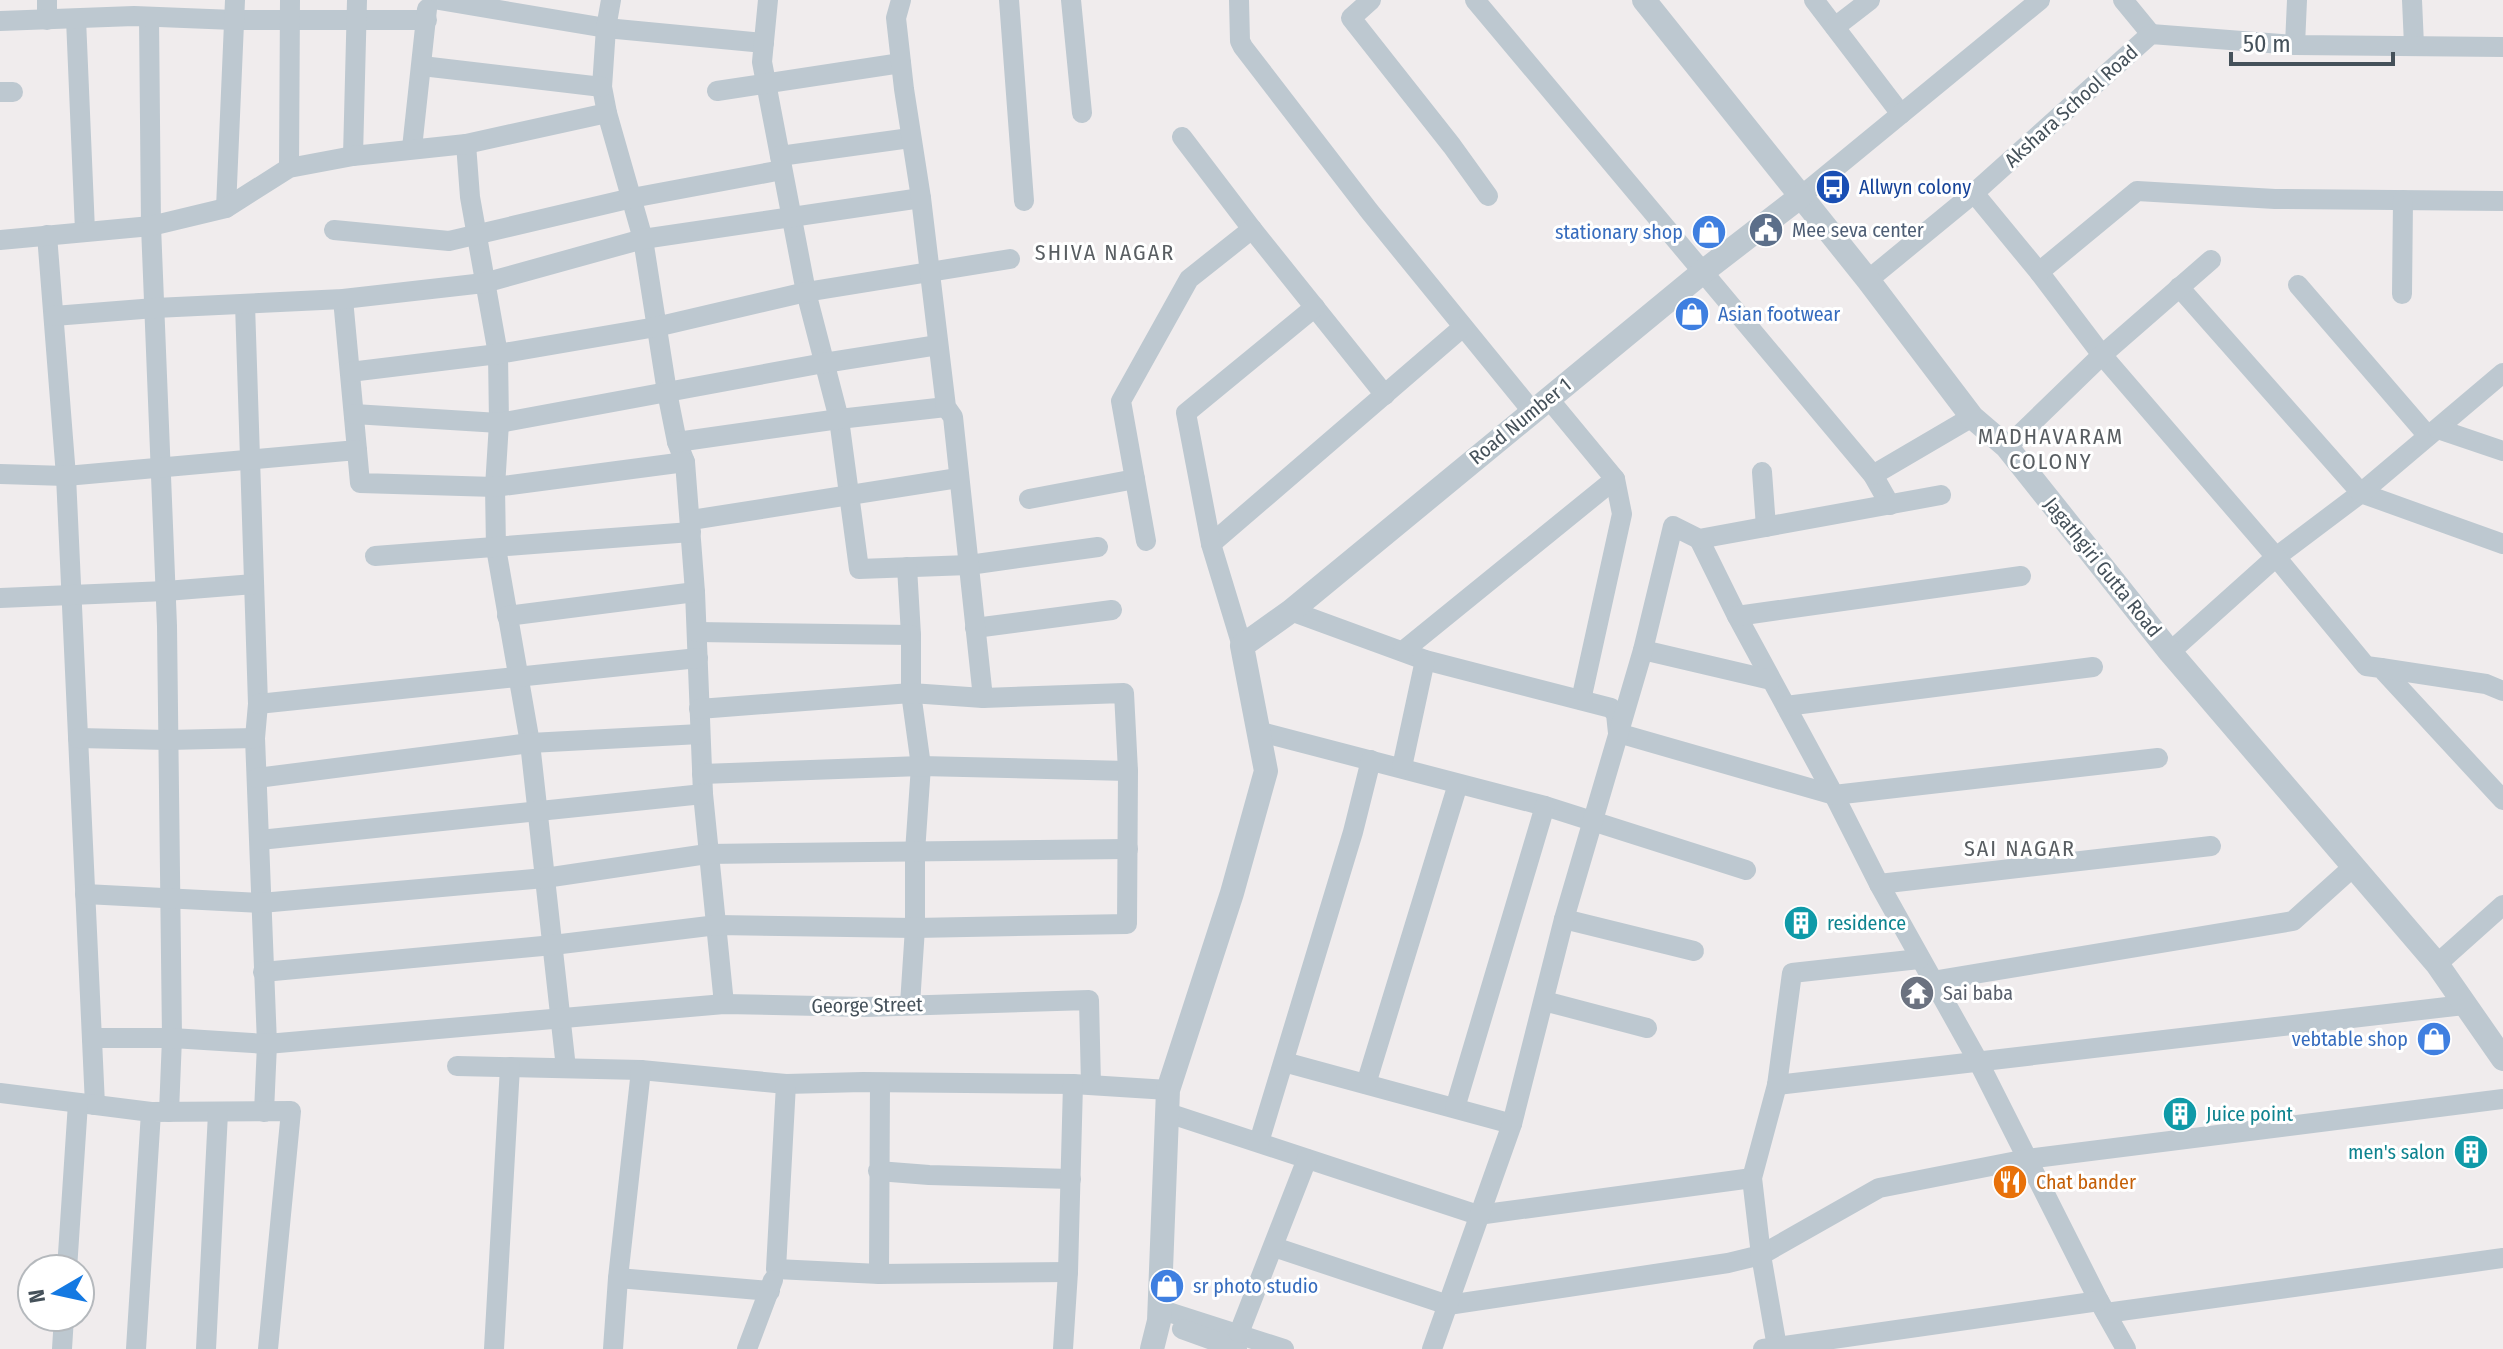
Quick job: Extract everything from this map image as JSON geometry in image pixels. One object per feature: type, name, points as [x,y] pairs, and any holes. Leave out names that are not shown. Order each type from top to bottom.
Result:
[{"type":"street","points":[[439,0],[606,28],[764,43]]},
{"type":"street","points":[[611,0],[602,87],[643,239],[667,392],[677,442],[685,462],[695,592],[707,854],[724,1004]]},
{"type":"street","points":[[768,0],[762,62],[806,292],[839,419],[859,569],[969,565],[1098,547]]},
{"type":"street","points":[[901,0],[896,18],[901,63],[946,407],[953,417],[983,698]]},
{"type":"street","points":[[1009,0],[1024,201]]},
{"type":"street","points":[[1071,0],[1082,113]]},
{"type":"street","points":[[1239,0],[1240,41],[1243,47],[1370,212],[1463,327],[1615,479],[1622,514],[1581,700]]},
{"type":"street","points":[[1371,0],[1351,18],[1488,196]]},
{"type":"street","points":[[1475,0],[1873,475],[1890,505]]},
{"type":"street","name":"Jagathgiri Gutta Road","points":[[1644,0],[1868,280],[1972,417],[2007,447],[2170,652],[2437,964],[2503,1059]]},
{"type":"street","points":[[1814,0],[1901,114]]},
{"type":"street","points":[[1835,27],[1870,0]]},
{"type":"street","points":[[1800,197],[2040,0]]},
{"type":"street","points":[[2123,0],[2151,34]]},
{"type":"street","points":[[2295,45],[2297,0]]},
{"type":"street","points":[[2412,0],[2414,45]]},
{"type":"street","points":[[0,21],[47,10],[76,19],[112,9],[427,10],[412,148]]},
{"type":"street","points":[[226,208],[234,10]]},
{"type":"street","points":[[289,168],[290,10]]},
{"type":"street","points":[[353,156],[356,10]]},
{"type":"street","points":[[136,1349],[160,1112],[172,1038],[166,591],[151,226],[161,11]]},
{"type":"street","points":[[76,19],[85,231]]},
{"type":"street","name":"Akshara School Road","points":[[1868,280],[1974,193],[2151,34],[2295,45],[2503,47]]},
{"type":"street","points":[[717,91],[901,63]]},
{"type":"street","points":[[422,66],[602,87]]},
{"type":"street","points":[[0,240],[151,226],[226,208],[289,168],[412,148],[466,144],[607,113]]},
{"type":"street","points":[[1182,137],[1385,395]]},
{"type":"street","points":[[334,230],[449,241],[781,163],[910,138]]},
{"type":"street","points":[[466,144],[470,197],[498,354],[496,548],[530,743],[566,1068]]},
{"type":"street","points":[[2039,272],[2137,191],[2275,199],[2503,201]]},
{"type":"street","points":[[1974,193],[2102,355],[2366,666],[2486,684],[2503,691]]},
{"type":"street","name":"Road Number 1","points":[[1242,646],[1291,611],[1540,404],[1800,197]]},
{"type":"street","points":[[54,316],[343,299],[484,283],[643,239],[921,198]]},
{"type":"street","points":[[2402,294],[2403,200]]},
{"type":"street","points":[[1146,541],[1121,401],[1189,279],[1252,229]]},
{"type":"street","points":[[47,235],[66,476],[92,1038],[69,1253]]},
{"type":"street","points":[[350,372],[498,354],[656,327],[806,292],[1010,259]]},
{"type":"street","points":[[2007,447],[2102,355],[2211,260]]},
{"type":"street","points":[[2298,285],[2433,433],[2503,451]]},
{"type":"street","points":[[2179,287],[2361,493],[2503,544]]},
{"type":"street","points":[[343,299],[360,483],[495,487],[685,462]]},
{"type":"street","points":[[245,304],[258,704],[255,738],[267,1044],[264,1112]]},
{"type":"street","points":[[1152,1349],[1159,1315],[1168,1101],[1266,771],[1242,646],[1211,544],[1186,413],[1315,307]]},
{"type":"street","points":[[1211,544],[1463,327]]},
{"type":"street","points":[[354,414],[499,423],[938,345]]},
{"type":"street","points":[[2170,652],[2276,557],[2361,493],[2503,373]]},
{"type":"street","points":[[677,442],[946,407]]},
{"type":"street","points":[[1873,475],[1972,417]]},
{"type":"street","points":[[0,474],[66,476],[357,450]]},
{"type":"street","points":[[1762,472],[1766,527]]},
{"type":"street","points":[[375,556],[496,548],[691,526],[849,495],[958,478]]},
{"type":"street","points":[[1029,499],[1135,479]]},
{"type":"street","points":[[1403,651],[1615,479]]},
{"type":"street","points":[[1432,1349],[1512,1124],[1564,919],[1643,650],[1673,526],[1699,539],[1941,495]]},
{"type":"street","points":[[1699,539],[1919,959],[1978,1061],[2126,1349]]},
{"type":"street","points":[[907,567],[911,693],[921,766],[910,1004]]},
{"type":"street","points":[[1737,616],[2021,576]]},
{"type":"street","points":[[0,598],[254,584]]},
{"type":"street","points":[[507,616],[695,592]]},
{"type":"street","points":[[975,628],[1112,610]]},
{"type":"street","points":[[1291,611],[1425,660],[1611,708],[1616,714],[1618,733]]},
{"type":"street","points":[[697,632],[911,635]]},
{"type":"street","points":[[1643,650],[1771,680]]},
{"type":"street","points":[[258,704],[698,658]]},
{"type":"street","points":[[1402,767],[1425,660]]},
{"type":"street","points":[[1786,706],[2093,667]]},
{"type":"street","points":[[2381,668],[2503,800]]},
{"type":"street","points":[[263,972],[553,945],[717,925],[915,928],[1127,924],[1128,771],[1124,693],[983,698],[911,693],[699,709]]},
{"type":"street","points":[[1257,731],[1545,806],[1746,870]]},
{"type":"street","points":[[1618,733],[1834,795],[2158,758]]},
{"type":"street","points":[[257,778],[530,743],[700,734]]},
{"type":"street","points":[[78,738],[255,738]]},
{"type":"street","points":[[1259,1142],[1353,832],[1371,760]]},
{"type":"street","points":[[260,840],[539,812],[702,784],[921,766],[1128,771]]},
{"type":"street","points":[[1366,1084],[1458,784]]},
{"type":"street","points":[[1455,1108],[1545,806]]},
{"type":"street","points":[[1879,884],[2211,846]]},
{"type":"street","points":[[85,894],[261,903],[545,878],[707,854],[1128,849]]},
{"type":"street","points":[[1932,981],[2293,921],[2353,867]]},
{"type":"street","points":[[2437,964],[2503,905]]},
{"type":"street","points":[[1564,919],[1694,951]]},
{"type":"street","points":[[1919,959],[1792,973],[1777,1085],[1752,1178],[1770,1348],[2503,1258]]},
{"type":"street","name":"George Street","points":[[92,1038],[172,1038],[267,1044],[724,1004],[865,1007],[1089,1000],[1082,1084]]},
{"type":"street","points":[[1544,1001],[1647,1028]]},
{"type":"street","points":[[1777,1085],[2464,1005]]},
{"type":"street","points":[[1284,1062],[1512,1124]]},
{"type":"street","points":[[457,1066],[641,1070],[786,1084],[1082,1084],[1168,1101],[1259,1142],[1478,1215],[1752,1178]]},
{"type":"street","points":[[494,1349],[510,1067]]},
{"type":"street","points":[[613,1349],[641,1070]]},
{"type":"street","points":[[879,1274],[880,1083]]},
{"type":"street","points":[[747,1349],[776,1269],[786,1084]]},
{"type":"street","points":[[1063,1349],[1071,1179],[1082,1084]]},
{"type":"street","points":[[0,1093],[160,1112],[291,1111],[268,1349]]},
{"type":"street","points":[[1274,1247],[1448,1305],[1728,1263],[1761,1255],[1879,1188],[2027,1159],[2503,1099]]},
{"type":"street","points":[[206,1349],[218,1113]]},
{"type":"street","points":[[1238,1341],[1307,1159]]},
{"type":"street","points":[[878,1171],[1071,1179]]},
{"type":"street","points":[[776,1269],[879,1274],[1068,1272]]},
{"type":"street","points":[[618,1278],[770,1291]]},
{"type":"street","points":[[1159,1315],[1238,1341],[1284,1349]]},
{"type":"place","name":"Allwyn colony","points":[[1833,187]]},
{"type":"place","name":"Mee seva center","points":[[1766,230]]},
{"type":"place","name":"stationary shop","points":[[1709,232]]},
{"type":"place","name":"Asian footwear","points":[[1692,314]]},
{"type":"place","name":"residence","points":[[1801,923]]},
{"type":"place","name":"Sai baba","points":[[1917,993]]},
{"type":"place","name":"vebtable shop","points":[[2434,1039]]},
{"type":"place","name":"Juice point","points":[[2180,1114]]},
{"type":"place","name":"men's salon","points":[[2471,1152]]},
{"type":"place","name":"Chat bander","points":[[2010,1182]]},
{"type":"place","name":"sr photo studio","points":[[1167,1286]]},
{"type":"district","name":"SHIVA NAGAR","points":[[1105,252]]},
{"type":"district","name":"MADHAVARAM COLONY","points":[[2051,448]]},
{"type":"district","name":"SAI NAGAR","points":[[2020,848]]}]
